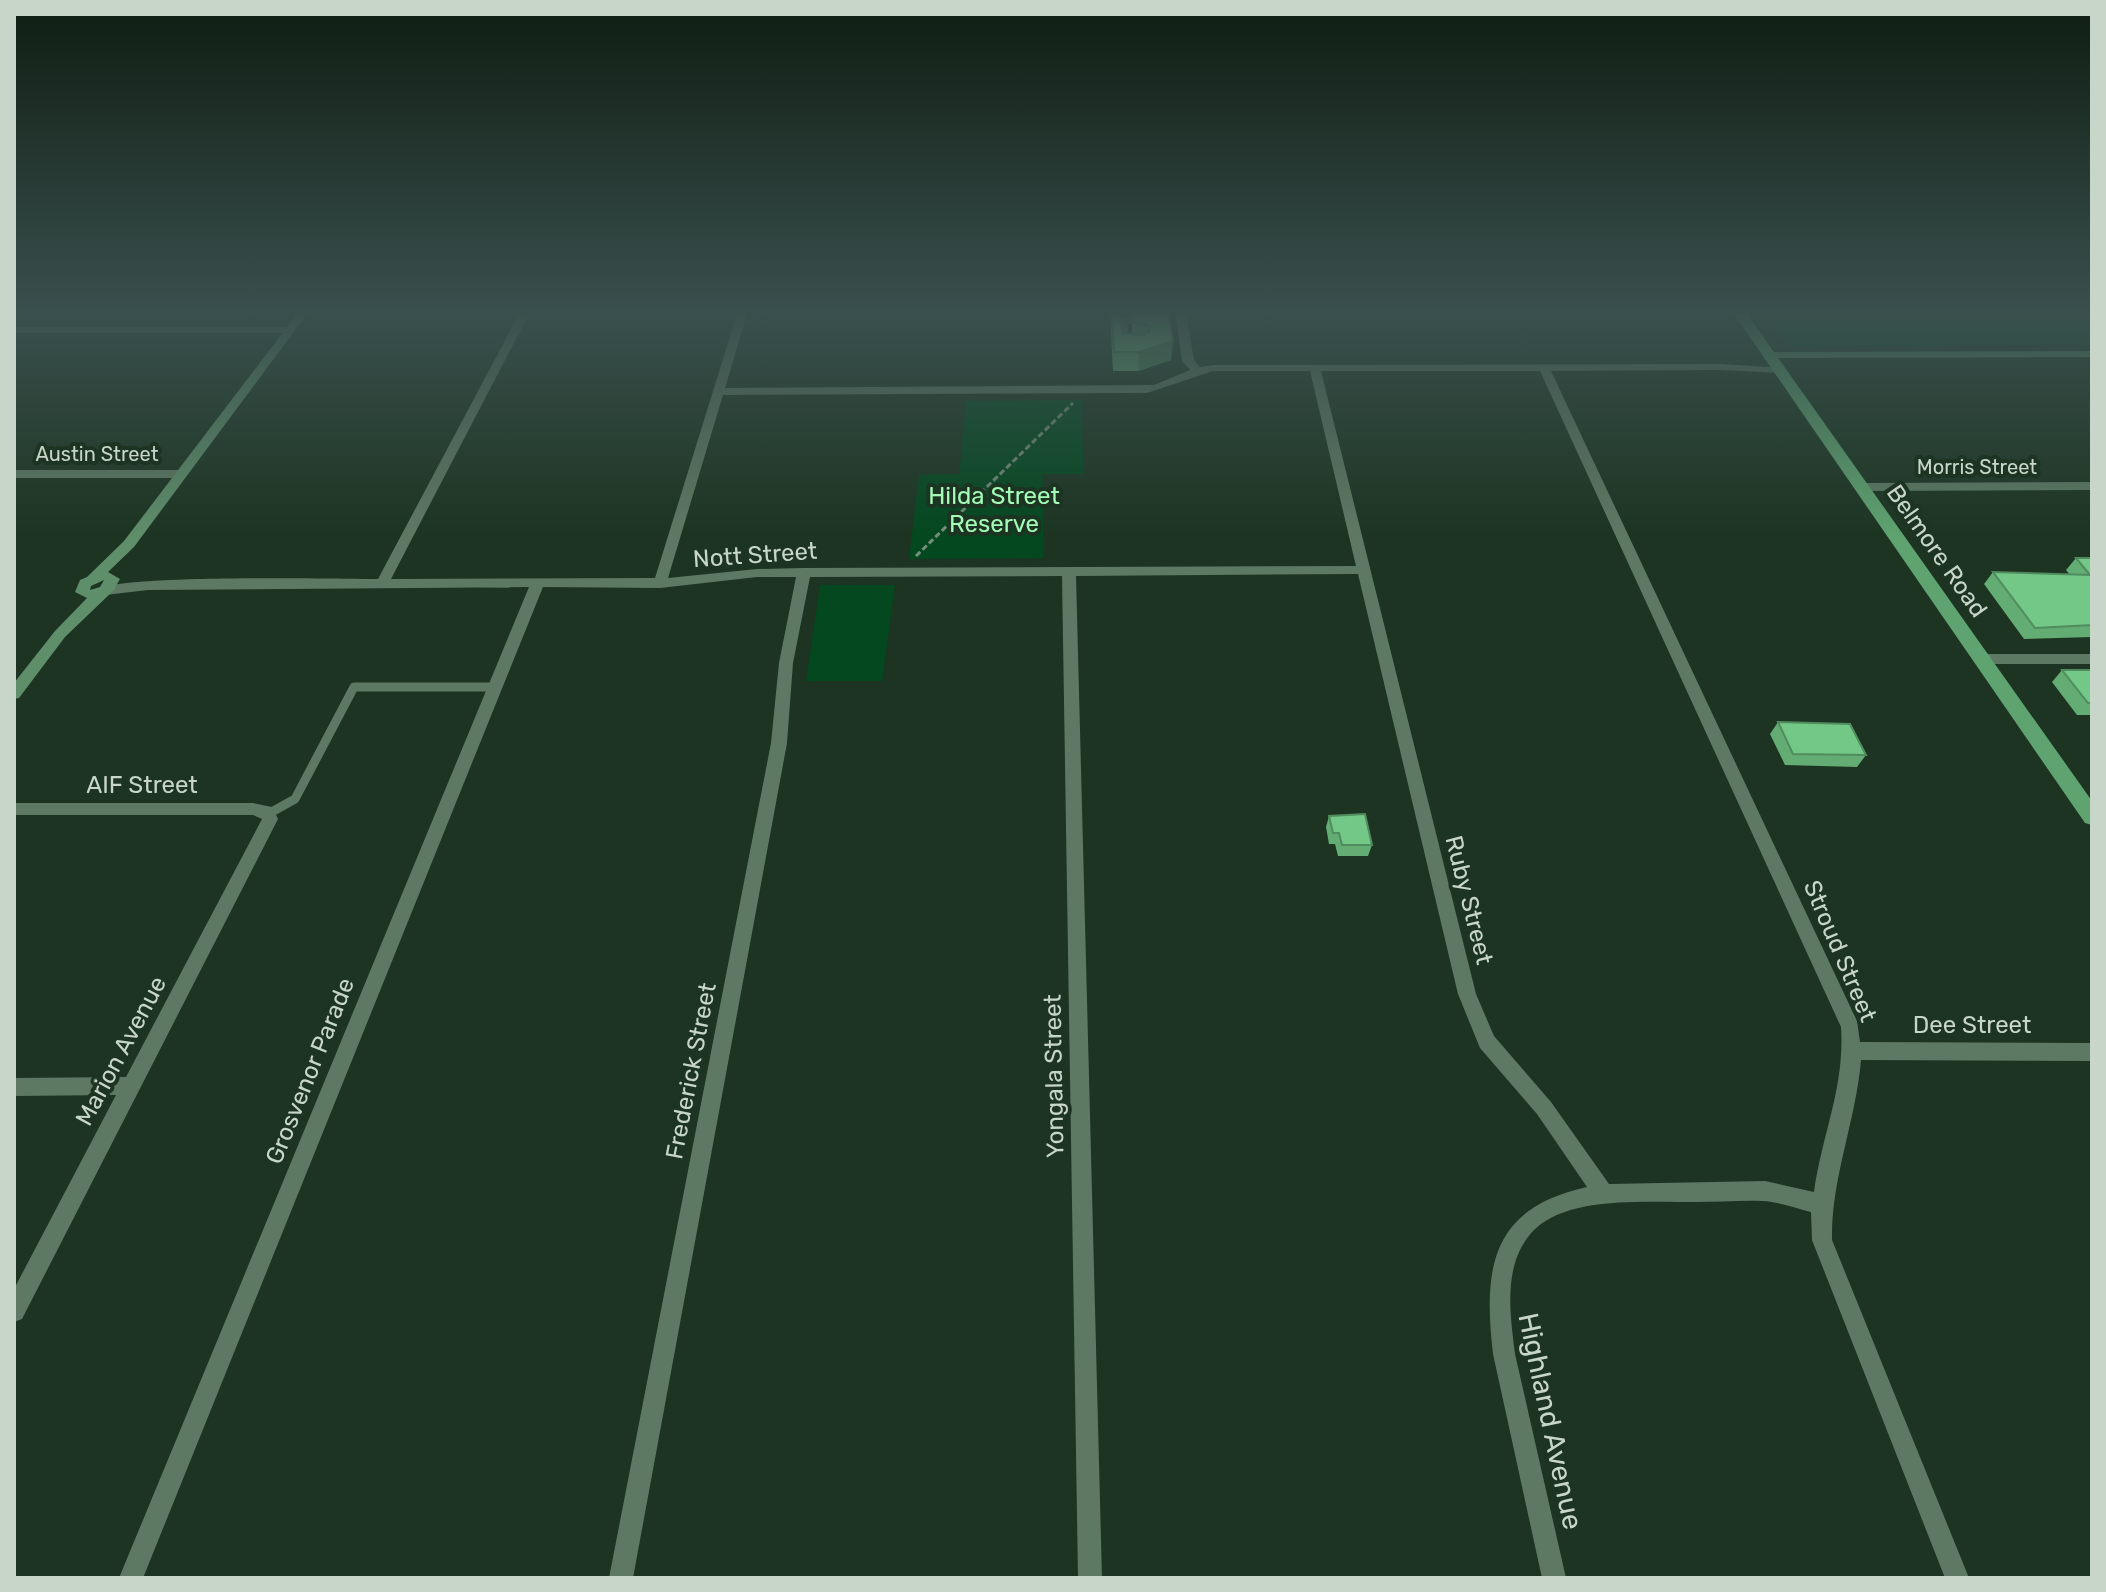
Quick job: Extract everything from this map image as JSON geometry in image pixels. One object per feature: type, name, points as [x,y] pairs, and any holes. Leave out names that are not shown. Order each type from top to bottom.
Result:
[{"type":"main road","name":"Belmore Road","points":[[1794,388],[2092,817]]},
{"type":"street","points":[[14,694],[60,634],[108,585],[129,544],[245,388]]},
{"type":"street","points":[[382,584],[485,388]]},
{"type":"street","points":[[660,583],[719,388]]},
{"type":"street","points":[[718,392],[1158,388]]},
{"type":"street","name":"Ruby Street","points":[[1320,388],[1473,1014],[1487,1042],[1544,1108],[1604,1194]]},
{"type":"street","name":"Stroud Street","points":[[1554,388],[1850,1027],[1852,1051],[1821,1204],[1825,1254],[1957,1578]]},
{"type":"street","name":"Austin Street","points":[[14,474],[180,474]]},
{"type":"street","name":"Morris Street","points":[[1863,487],[2092,486]]},
{"type":"street","points":[[60,634],[82,592],[82,586],[129,544]]},
{"type":"street","name":"Nott Street","points":[[108,585],[660,583],[742,573],[804,572],[1364,570]]},
{"type":"street","name":"Frederick Street","points":[[621,1578],[776,758],[786,663],[804,572]]},
{"type":"street","name":"Yongala Street","points":[[1069,572],[1090,1578]]},
{"type":"street","points":[[93,578],[108,585]]},
{"type":"street","name":"Grosvenor Parade","points":[[131,1578],[537,584]]},
{"type":"street","points":[[82,592],[108,585]]},
{"type":"street","points":[[1982,659],[2092,659]]},
{"type":"street","name":"AIF Street","points":[[14,809],[253,809],[268,814]]},
{"type":"street","name":"Marion Avenue","points":[[14,1311],[264,834],[268,814]]},
{"type":"street","name":"Dee Street","points":[[1852,1051],[2092,1052]]},
{"type":"street","points":[[14,1087],[132,1086]]},
{"type":"street","points":[[1604,1194],[1765,1191],[1821,1204]]},
{"type":"street","name":"Highland Avenue","points":[[1554,1578],[1501,1340],[1496,1295],[1507,1255],[1529,1224],[1564,1201],[1604,1194]]},
{"type":"lane","points":[[268,814],[295,799],[354,687],[495,687]]},
{"type":"path","points":[[911,560],[1076,399]]},
{"type":"green space","name":"Hilda Street Reserve","points":[[1081,400],[1084,474],[1043,474],[1043,558],[909,559],[919,475],[959,474],[966,401]]},
{"type":"green space","points":[[820,585],[895,585],[882,681],[806,681]]},
{"type":"building","points":[[2076,558],[2092,558],[2092,625],[2035,628],[1993,572],[2090,575]]},
{"type":"building","points":[[2062,670],[2092,670],[2092,703],[2088,703]]},
{"type":"building","points":[[1778,722],[1850,724],[1866,755],[1793,754]]},
{"type":"building","points":[[1365,814],[1372,845],[1342,845],[1339,833],[1333,833],[1329,816]]}]
